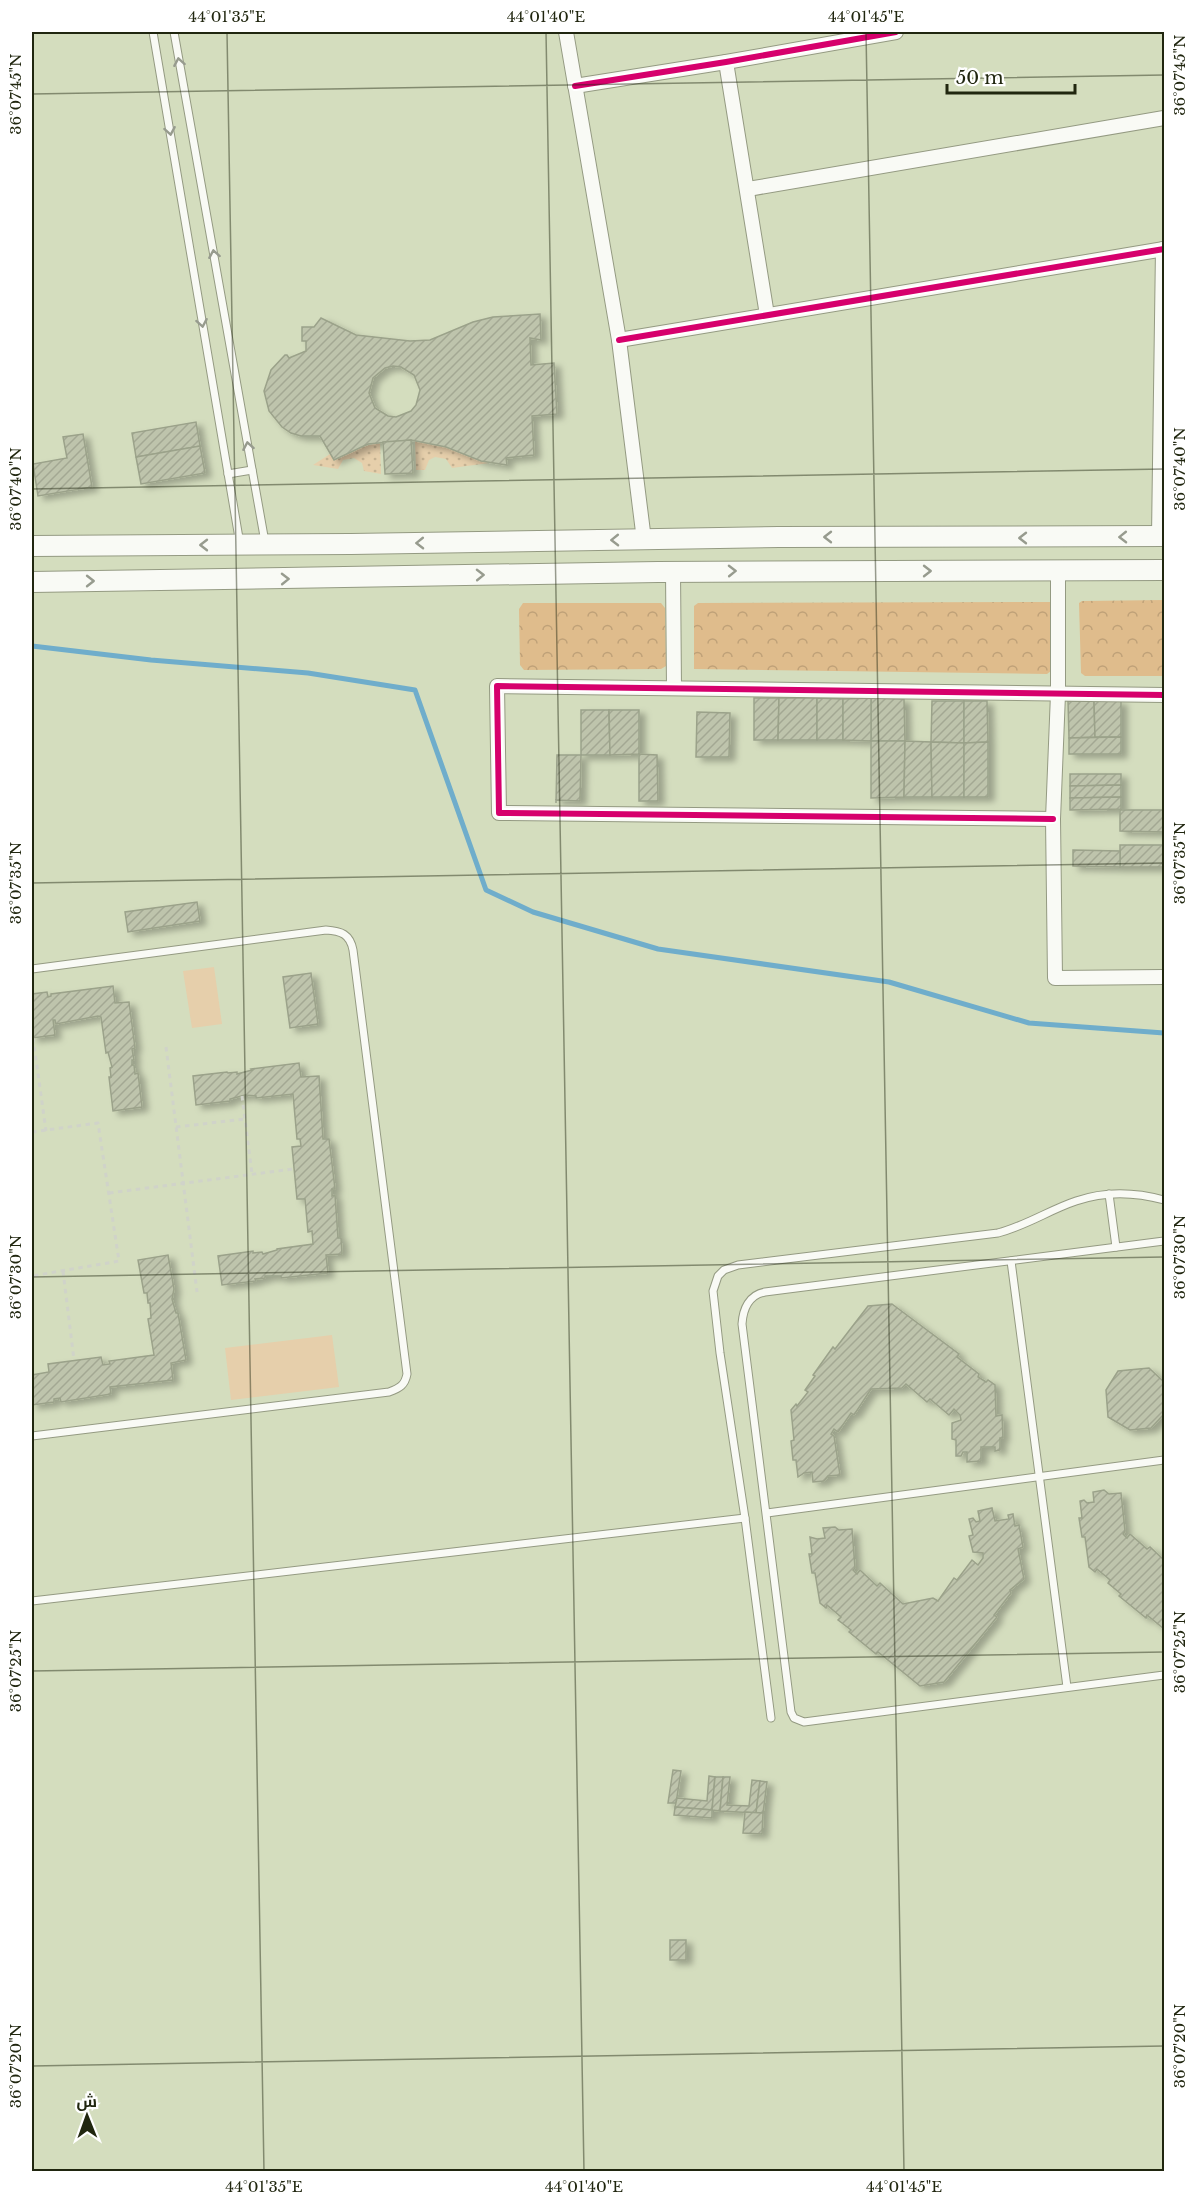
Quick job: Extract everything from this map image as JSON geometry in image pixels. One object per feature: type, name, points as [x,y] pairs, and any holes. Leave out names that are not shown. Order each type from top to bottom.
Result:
[{"type":"main road","points":[[32,546],[1162,536]]},
{"type":"main road","points":[[897,538],[898,571]]},
{"type":"main road","points":[[32,582],[673,572],[1164,570]]},
{"type":"street","points":[[566,32],[619,340],[644,540]]},
{"type":"street","points":[[575,86],[896,32]]},
{"type":"street","points":[[726,62],[748,189],[766,315]]},
{"type":"street","points":[[748,189],[1164,118]]},
{"type":"street","points":[[619,340],[1164,249],[1162,536]]},
{"type":"street","points":[[1058,571],[1058,694],[1053,819],[1055,978],[1164,978]]},
{"type":"street","points":[[673,572],[674,688]]},
{"type":"street","points":[[1053,819],[499,813],[497,686],[1164,695]]},
{"type":"lane","points":[[153,32],[240,545]]},
{"type":"lane","points":[[174,32],[265,545]]},
{"type":"lane","points":[[228,474],[252,470]]},
{"type":"lane","points":[[32,969],[326,930],[342,932],[347,936],[351,941],[354,962],[407,1374],[406,1381],[400,1389],[389,1392],[32,1436]]},
{"type":"lane","points":[[1109,1194],[1116,1247]]},
{"type":"lane","points":[[771,1718],[714,1298],[715,1283],[724,1270],[738,1265],[998,1233],[1030,1223],[1076,1201],[1109,1194],[1137,1194],[1164,1200]]},
{"type":"lane","points":[[1164,1241],[765,1292],[754,1296],[744,1310],[742,1324],[791,1712],[797,1720],[804,1722],[1164,1675]]},
{"type":"lane","points":[[1011,1261],[1067,1687]]},
{"type":"lane","points":[[767,1513],[1164,1460]]},
{"type":"lane","points":[[32,1601],[745,1518]]},
{"type":"path","points":[[33,1038],[46,1131]]},
{"type":"path","points":[[166,1047],[197,1292]]},
{"type":"path","points":[[242,1096],[252,1174]]},
{"type":"path","points":[[176,1127],[245,1119]]},
{"type":"path","points":[[32,1132],[98,1123],[119,1261],[32,1276]]},
{"type":"path","points":[[109,1193],[293,1169]]},
{"type":"path","points":[[63,1272],[74,1360]]},
{"type":"shaded area","points":[[415,440],[446,447],[489,463],[452,468],[446,459],[435,457],[429,460],[425,470],[416,470]]},
{"type":"shaded area","points":[[380,442],[381,474],[364,471],[362,463],[354,458],[343,460],[338,469],[313,465],[330,454],[334,460],[355,449]]},
{"type":"shaded area","points":[[214,967],[222,1024],[192,1028],[183,971]]},
{"type":"shaded area","points":[[332,1335],[339,1387],[231,1400],[225,1348]]},
{"type":"green space","points":[[1164,600],[1164,676],[1085,676],[1081,673],[1079,603],[1082,601]]},
{"type":"green space","points":[[1051,602],[1051,671],[1047,674],[694,669],[694,606],[698,603]]},
{"type":"green space","points":[[523,603],[661,603],[665,608],[666,666],[661,669],[524,670],[520,665],[519,609]]},
{"type":"building","points":[[540,314],[541,340],[530,338],[531,365],[554,363],[557,414],[532,416],[534,455],[506,458],[507,465],[481,461],[446,447],[411,440],[368,444],[334,460],[320,436],[301,436],[291,433],[282,427],[269,411],[264,391],[271,370],[285,355],[289,358],[306,351],[306,341],[302,341],[302,327],[314,327],[321,318],[356,335],[410,341],[430,340],[473,322],[493,317]],"holes":[[[401,367],[414,375],[420,390],[416,405],[411,411],[396,417],[388,416],[375,408],[369,393],[373,378],[385,368]]]},
{"type":"building","points":[[196,422],[200,446],[136,457],[132,433]]},
{"type":"building","points":[[83,434],[92,487],[38,496],[33,464],[67,458],[63,437]]},
{"type":"building","points":[[411,440],[413,473],[385,474],[383,442]]},
{"type":"building","points":[[200,446],[205,473],[141,484],[136,457]]},
{"type":"building","points":[[754,698],[779,698],[778,740],[754,740]]},
{"type":"building","points":[[779,698],[817,698],[817,740],[778,740]]},
{"type":"building","points":[[817,698],[843,699],[843,740],[817,740]]},
{"type":"building","points":[[871,698],[904,699],[905,741],[871,741]]},
{"type":"building","points":[[871,698],[871,741],[843,740],[843,699]]},
{"type":"building","points":[[932,701],[964,701],[964,743],[931,742]]},
{"type":"building","points":[[964,701],[987,701],[988,742],[964,743]]},
{"type":"building","points":[[1068,701],[1094,701],[1095,737],[1069,738]]},
{"type":"building","points":[[1094,701],[1121,701],[1121,737],[1095,737]]},
{"type":"building","points":[[581,710],[609,710],[610,755],[581,755]]},
{"type":"building","points":[[609,710],[639,710],[639,754],[610,755]]},
{"type":"building","points":[[697,712],[730,713],[729,757],[696,757]]},
{"type":"building","points":[[1121,737],[1121,754],[1069,754],[1069,738]]},
{"type":"building","points":[[871,741],[905,741],[904,797],[871,798]]},
{"type":"building","points":[[905,741],[931,742],[932,797],[904,797]]},
{"type":"building","points":[[931,742],[964,743],[964,797],[932,797]]},
{"type":"building","points":[[988,742],[988,797],[964,797],[964,743]]},
{"type":"building","points":[[639,754],[657,755],[658,801],[639,801]]},
{"type":"building","points":[[557,755],[581,755],[580,801],[556,800]]},
{"type":"building","points":[[1070,774],[1121,774],[1121,785],[1070,786]]},
{"type":"building","points":[[1121,785],[1121,797],[1070,798],[1070,786]]},
{"type":"building","points":[[1121,797],[1121,809],[1070,810],[1070,798]]},
{"type":"building","points":[[1120,810],[1164,810],[1164,832],[1120,831]]},
{"type":"building","points":[[1120,845],[1164,845],[1164,867],[1120,867]]},
{"type":"building","points":[[1073,850],[1120,851],[1120,867],[1073,866]]},
{"type":"building","points":[[197,902],[200,921],[128,932],[125,912]]},
{"type":"building","points":[[311,973],[318,1024],[290,1028],[283,977]]},
{"type":"building","points":[[113,986],[115,1003],[129,1002],[135,1048],[132,1049],[134,1060],[132,1060],[132,1065],[134,1065],[135,1074],[138,1073],[142,1107],[113,1111],[109,1077],[111,1077],[110,1068],[112,1067],[108,1052],[106,1053],[101,1017],[56,1024],[53,1020],[55,1035],[32,1038],[32,994],[47,992],[48,997],[51,994]]},
{"type":"building","points":[[299,1063],[301,1077],[319,1076],[323,1139],[329,1139],[335,1189],[332,1189],[332,1196],[335,1195],[338,1238],[341,1238],[342,1254],[326,1255],[328,1273],[281,1278],[281,1276],[265,1276],[265,1278],[255,1279],[256,1281],[222,1285],[218,1256],[253,1251],[253,1253],[262,1252],[263,1254],[277,1249],[313,1244],[312,1231],[308,1232],[305,1199],[297,1199],[292,1147],[301,1146],[300,1139],[297,1139],[293,1094],[256,1098],[256,1096],[245,1095],[230,1099],[230,1101],[196,1105],[193,1076],[227,1072],[237,1072],[237,1074],[251,1069]]},
{"type":"building","points":[[168,1255],[174,1289],[172,1299],[176,1313],[178,1313],[186,1360],[171,1363],[173,1380],[110,1387],[111,1394],[61,1402],[60,1398],[54,1399],[54,1402],[32,1405],[32,1375],[49,1372],[48,1364],[101,1357],[103,1365],[110,1364],[109,1361],[154,1355],[148,1319],[151,1318],[150,1303],[148,1303],[147,1293],[144,1293],[138,1260]]},
{"type":"building","points":[[892,1304],[959,1354],[957,1357],[979,1374],[978,1377],[995,1385],[996,1416],[1002,1415],[1003,1438],[1000,1438],[1000,1450],[995,1451],[995,1447],[981,1447],[981,1461],[967,1462],[967,1452],[956,1456],[956,1440],[952,1439],[952,1423],[961,1420],[960,1415],[954,1409],[949,1415],[930,1399],[927,1402],[906,1384],[902,1388],[871,1389],[854,1415],[851,1413],[838,1432],[834,1429],[831,1434],[834,1436],[840,1475],[828,1476],[824,1481],[813,1482],[812,1472],[798,1477],[791,1441],[794,1440],[791,1410],[808,1392],[805,1390],[815,1376],[813,1375],[833,1347],[835,1349],[868,1306]]},
{"type":"building","points":[[1149,1368],[1164,1382],[1164,1414],[1151,1428],[1130,1430],[1108,1417],[1106,1390],[1118,1371]]},
{"type":"building","points":[[1104,1490],[1109,1494],[1121,1493],[1125,1531],[1123,1534],[1127,1538],[1130,1534],[1147,1549],[1150,1547],[1164,1560],[1164,1629],[1119,1596],[1121,1594],[1108,1583],[1110,1580],[1097,1569],[1095,1572],[1089,1567],[1085,1537],[1082,1537],[1079,1518],[1082,1518],[1080,1501],[1094,1502],[1093,1492]]},
{"type":"building","points":[[992,1508],[995,1521],[1009,1519],[1008,1515],[1013,1514],[1015,1526],[1019,1525],[1023,1547],[1018,1549],[1024,1579],[1010,1590],[1011,1593],[994,1615],[997,1617],[944,1682],[920,1686],[849,1632],[851,1630],[838,1620],[841,1617],[827,1605],[826,1608],[820,1603],[809,1554],[812,1554],[810,1537],[825,1538],[823,1528],[852,1529],[855,1568],[853,1570],[857,1574],[860,1570],[877,1586],[880,1583],[903,1604],[933,1598],[938,1601],[954,1578],[957,1580],[972,1560],[978,1565],[983,1558],[983,1553],[973,1552],[969,1536],[973,1535],[969,1519],[980,1521],[978,1511]]},
{"type":"building","points":[[673,1770],[681,1771],[676,1803],[668,1803]]},
{"type":"building","points":[[709,1776],[715,1777],[712,1810],[675,1807],[677,1798],[707,1801]]},
{"type":"building","points":[[715,1777],[723,1777],[720,1811],[712,1810]]},
{"type":"building","points":[[723,1777],[730,1777],[727,1805],[749,1806],[752,1780],[760,1781],[756,1813],[720,1811]]},
{"type":"building","points":[[760,1781],[767,1782],[763,1813],[756,1813]]},
{"type":"building","points":[[675,1807],[712,1810],[712,1818],[674,1815]]},
{"type":"building","points":[[745,1812],[763,1813],[762,1834],[743,1833]]},
{"type":"building","points":[[670,1940],[686,1940],[686,1960],[670,1960]]},
{"type":"waterway","points":[[32,646],[151,660],[308,673],[415,690],[486,890],[533,912],[658,949],[889,982],[1029,1023],[1164,1033]]},
{"type":"cycle path","points":[[575,86],[896,32]]},
{"type":"cycle path","points":[[619,340],[1164,249]]},
{"type":"cycle path","points":[[1053,819],[499,813],[497,686],[1164,695]]}]
